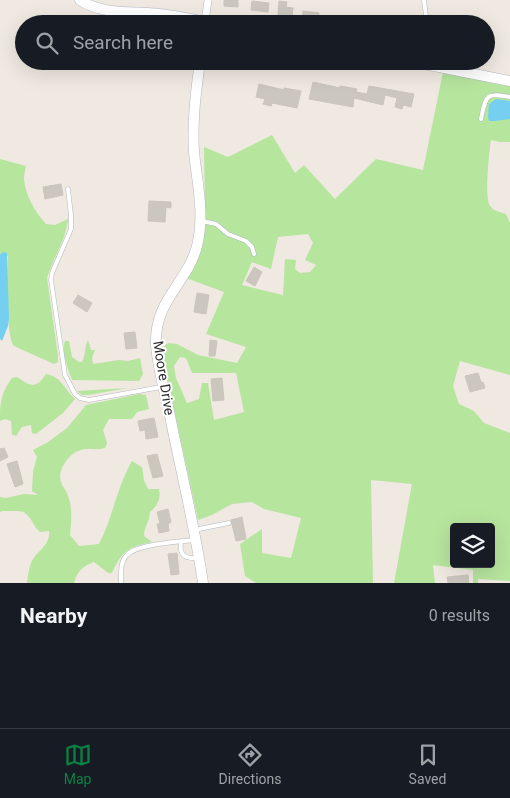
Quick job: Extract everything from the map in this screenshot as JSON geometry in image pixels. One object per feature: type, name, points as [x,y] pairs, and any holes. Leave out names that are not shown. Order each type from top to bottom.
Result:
[{"type":"main road","points":[[80,0],[104,10],[167,15]]},
{"type":"main road","name":"Moore Drive","points":[[199,70],[194,128],[200,198],[199,235],[193,257],[164,305],[157,325],[156,347],[195,535],[203,583]]},
{"type":"main road","points":[[461,70],[510,81]]},
{"type":"street","points":[[206,15],[208,0]]},
{"type":"lane","points":[[424,0],[426,15]]},
{"type":"lane","points":[[481,119],[487,98],[493,94],[501,93],[510,96]]},
{"type":"lane","points":[[68,189],[72,215],[71,229],[51,280],[62,361],[71,390],[80,398],[90,400],[163,386]]},
{"type":"lane","points":[[200,221],[210,222],[228,234],[246,241],[252,247],[254,254]]},
{"type":"lane","points":[[121,582],[121,566],[126,556],[132,550],[181,542],[229,523]]},
{"type":"lane","points":[[181,542],[180,549],[182,555],[186,558],[199,558]]},
{"type":"green space","points":[[443,72],[510,85],[510,142],[491,140],[487,192],[490,206],[496,211],[506,214],[510,223],[510,375],[460,361],[453,386],[459,404],[474,411],[484,423],[510,433],[510,581],[478,579],[478,583],[473,583],[473,570],[457,568],[495,568],[495,523],[450,523],[450,567],[433,565],[435,583],[394,583],[412,484],[371,480],[373,583],[256,583],[245,576],[240,544],[262,529],[262,553],[291,558],[301,518],[264,509],[252,502],[232,504],[198,520],[161,349],[168,343],[177,344],[198,355],[237,363],[246,347],[206,334],[224,292],[186,278],[205,209],[204,147],[228,157],[272,135],[295,173],[304,165],[335,199],[376,159],[423,170]],"holes":[[[308,234],[313,243],[305,260],[316,265],[310,272],[300,273],[295,269],[296,260],[285,259],[283,295],[242,285],[252,262],[271,269],[278,237]],[[180,357],[186,358],[192,373],[236,373],[244,412],[214,420],[208,383],[202,383],[199,399],[187,403],[176,378],[174,366]]]},
{"type":"green space","points":[[0,159],[26,166],[24,179],[28,197],[34,209],[46,224],[55,225],[68,219],[65,234],[47,278],[58,356],[58,362],[54,364],[14,346],[11,341],[8,304],[8,256],[0,254]]},
{"type":"green space","points":[[88,340],[91,350],[95,350],[92,358],[93,364],[140,358],[143,374],[139,381],[72,380],[64,355],[65,341],[69,341],[72,357],[82,362]]},
{"type":"green space","points":[[46,374],[56,378],[75,399],[63,413],[36,434],[32,433],[31,425],[22,427],[16,436],[12,435],[11,421],[5,419],[0,421],[2,398],[8,383],[12,378],[17,377],[28,384],[34,385],[40,382]]},
{"type":"green space","points":[[128,388],[88,395],[82,395],[77,391]]},
{"type":"green space","points":[[139,394],[146,395],[149,409],[137,412],[132,419],[109,419],[103,430],[107,443],[105,448],[85,449],[74,453],[64,464],[60,478],[71,506],[70,535],[79,546],[99,544],[122,481],[132,461],[142,467],[148,489],[159,489],[160,493],[158,502],[150,512],[144,533],[144,536],[152,542],[127,551],[119,560],[112,573],[108,573],[94,562],[81,570],[74,583],[27,583],[32,561],[46,543],[49,531],[40,532],[24,512],[0,512],[0,497],[6,498],[24,494],[38,495],[32,491],[33,471],[37,457],[33,450],[67,428],[86,405]]},
{"type":"water","points":[[496,99],[510,101],[510,119],[489,121],[489,104]]},
{"type":"water","points":[[7,253],[9,319],[2,341],[0,339],[0,254]]},
{"type":"building","points":[[224,0],[238,0],[238,7],[224,6]]},
{"type":"building","points":[[252,1],[269,3],[268,12],[251,10]]},
{"type":"building","points":[[279,1],[287,2],[286,7],[293,8],[292,15],[278,15]]},
{"type":"building","points":[[303,11],[319,13],[319,15],[302,15]]},
{"type":"building","points":[[313,82],[340,88],[340,86],[357,89],[356,92],[367,94],[369,86],[414,94],[411,107],[403,105],[402,109],[395,107],[397,98],[385,95],[383,105],[354,98],[353,107],[309,99]]},
{"type":"building","points":[[259,84],[284,90],[284,88],[301,91],[297,108],[272,103],[271,106],[263,104],[265,99],[256,97]]},
{"type":"building","points":[[61,184],[63,195],[45,199],[43,187]]},
{"type":"building","points":[[149,201],[171,202],[171,208],[166,207],[165,222],[148,221]]},
{"type":"building","points":[[254,267],[262,272],[255,286],[246,281]]},
{"type":"building","points":[[197,293],[209,295],[206,314],[194,312]]},
{"type":"building","points":[[78,295],[92,303],[87,312],[73,303]]},
{"type":"building","points":[[135,332],[137,348],[126,349],[124,333]]},
{"type":"building","points":[[210,340],[217,341],[215,356],[209,356]]},
{"type":"building","points":[[478,373],[485,388],[470,392],[465,376]]},
{"type":"building","points":[[222,378],[224,400],[213,401],[211,379]]},
{"type":"building","points":[[154,418],[158,437],[146,439],[145,430],[140,431],[138,421]]},
{"type":"building","points":[[4,448],[8,457],[0,461],[0,449]]},
{"type":"building","points":[[157,454],[163,476],[153,478],[147,456]]},
{"type":"building","points":[[17,461],[23,484],[15,487],[7,464]]},
{"type":"building","points":[[168,509],[171,522],[168,524],[169,531],[159,533],[157,524],[160,524],[157,512]]},
{"type":"building","points":[[242,517],[246,539],[236,541],[231,520]]},
{"type":"building","points":[[177,553],[179,574],[171,575],[168,554]]},
{"type":"building","points":[[468,575],[469,583],[448,583],[447,577]]}]
